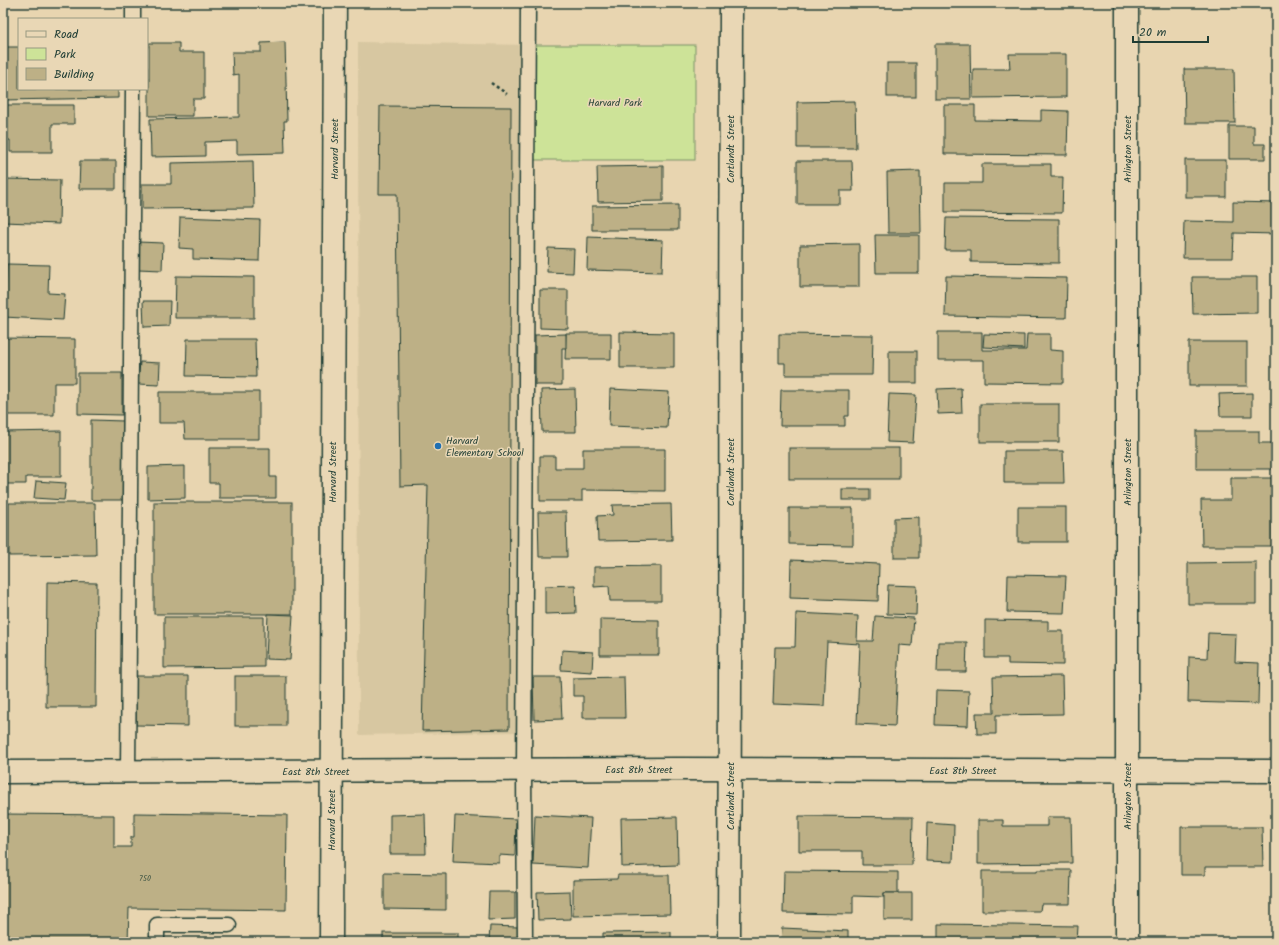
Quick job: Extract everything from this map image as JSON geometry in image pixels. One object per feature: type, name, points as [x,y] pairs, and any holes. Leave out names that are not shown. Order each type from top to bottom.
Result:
[{"type":"street","name":"Harvard Street","points":[[331,942],[335,3]]},
{"type":"street","name":"Cortlandt Street","points":[[729,942],[731,769],[731,3]]},
{"type":"street","name":"Arlington Street","points":[[1127,3],[1127,942]]},
{"type":"street","name":"East 8th Street","points":[[3,772],[731,769],[1276,771]]},
{"type":"lane","points":[[133,18],[134,3]]},
{"type":"lane","points":[[525,942],[524,770],[528,3]]},
{"type":"lane","points":[[128,772],[133,90]]},
{"type":"lane","points":[[157,942],[157,925],[229,925]]},
{"type":"shaded area","name":"Harvard Elementary School","points":[[358,42],[534,45],[695,45],[695,160],[518,161],[518,732],[359,735]]},
{"type":"green space","name":"Harvard Park","points":[[534,45],[695,45],[695,160],[534,160]]},
{"type":"building","points":[[285,42],[287,121],[284,121],[285,153],[237,154],[237,141],[205,142],[205,156],[151,157],[150,119],[239,117],[239,74],[233,75],[232,52],[261,52],[261,43]]},
{"type":"building","points":[[149,43],[179,43],[179,52],[204,52],[204,99],[193,99],[193,116],[149,116]]},
{"type":"building","points":[[935,44],[970,44],[971,99],[935,99]]},
{"type":"building","points":[[3,47],[18,47],[18,90],[118,90],[118,98],[3,100]]},
{"type":"building","points":[[1009,54],[1066,54],[1066,97],[973,98],[973,69],[1010,69]]},
{"type":"building","points":[[887,63],[916,63],[916,97],[887,97]]},
{"type":"building","points":[[1184,69],[1234,69],[1235,123],[1185,123]]},
{"type":"building","points":[[855,101],[856,148],[797,148],[797,102]]},
{"type":"building","points":[[3,105],[74,105],[74,124],[52,124],[52,152],[10,152],[10,140],[3,140]]},
{"type":"building","points":[[944,105],[975,105],[975,120],[1041,121],[1041,110],[1068,111],[1067,155],[944,154]]},
{"type":"building","points":[[380,106],[511,107],[509,729],[422,731],[428,485],[400,486],[397,194],[379,194]]},
{"type":"building","points":[[1229,126],[1254,126],[1254,144],[1265,144],[1265,159],[1229,159]]},
{"type":"building","points":[[1185,160],[1226,160],[1226,197],[1185,197]]},
{"type":"building","points":[[80,161],[116,161],[116,189],[79,189]]},
{"type":"building","points":[[253,161],[254,208],[142,209],[142,184],[171,184],[171,163]]},
{"type":"building","points":[[797,161],[852,161],[853,191],[840,191],[840,204],[797,204]]},
{"type":"building","points":[[982,164],[1051,164],[1051,177],[1063,177],[1062,213],[945,212],[945,183],[982,183]]},
{"type":"building","points":[[663,166],[663,201],[598,202],[597,167]]},
{"type":"building","points":[[920,171],[921,233],[888,233],[887,172]]},
{"type":"building","points":[[3,179],[60,180],[59,224],[3,222]]},
{"type":"building","points":[[1233,202],[1276,203],[1276,234],[1234,233],[1233,258],[1183,258],[1184,221],[1233,222]]},
{"type":"building","points":[[678,205],[678,230],[592,230],[592,206]]},
{"type":"building","points":[[180,217],[260,220],[259,261],[193,259],[193,249],[179,248]]},
{"type":"building","points":[[946,218],[1059,219],[1059,263],[971,262],[971,250],[945,250]]},
{"type":"building","points":[[875,235],[919,235],[919,273],[876,273]]},
{"type":"building","points":[[588,237],[663,240],[662,272],[587,270]]},
{"type":"building","points":[[138,242],[163,243],[162,270],[138,269]]},
{"type":"building","points":[[859,244],[859,287],[800,287],[800,245]]},
{"type":"building","points":[[548,248],[574,249],[573,273],[547,272]]},
{"type":"building","points":[[7,264],[49,265],[48,293],[65,294],[63,320],[3,317],[3,292],[5,292]]},
{"type":"building","points":[[176,276],[254,277],[254,318],[175,318]]},
{"type":"building","points":[[946,276],[1067,278],[1066,318],[945,316]]},
{"type":"building","points":[[1192,277],[1257,277],[1257,313],[1193,314]]},
{"type":"building","points":[[540,290],[568,290],[568,329],[540,328]]},
{"type":"building","points":[[143,301],[170,301],[169,326],[144,327]]},
{"type":"building","points":[[620,332],[674,333],[674,368],[620,368]]},
{"type":"building","points":[[938,332],[982,332],[982,350],[1026,350],[1027,334],[1050,334],[1050,350],[1063,351],[1063,383],[984,382],[984,360],[938,360]]},
{"type":"building","points":[[566,333],[611,333],[611,359],[565,359]]},
{"type":"building","points":[[566,334],[566,348],[562,348],[562,385],[535,385],[535,335]]},
{"type":"building","points":[[779,334],[873,335],[872,375],[785,375],[785,363],[779,363]]},
{"type":"building","points":[[984,334],[1024,335],[1024,349],[983,347]]},
{"type":"building","points":[[3,338],[75,339],[75,383],[54,383],[54,415],[3,415]]},
{"type":"building","points":[[187,339],[255,339],[256,377],[186,376]]},
{"type":"building","points":[[1189,342],[1247,342],[1247,386],[1189,386]]},
{"type":"building","points":[[889,351],[917,351],[917,383],[889,383]]},
{"type":"building","points":[[140,362],[160,363],[159,385],[138,384]]},
{"type":"building","points":[[78,373],[122,373],[122,415],[78,414]]},
{"type":"building","points":[[961,388],[962,413],[938,414],[937,389]]},
{"type":"building","points":[[575,389],[576,432],[542,432],[541,390]]},
{"type":"building","points":[[610,389],[669,392],[667,428],[609,426]]},
{"type":"building","points":[[781,390],[849,390],[849,416],[845,416],[845,426],[780,426]]},
{"type":"building","points":[[159,392],[259,392],[259,439],[185,439],[184,423],[159,423]]},
{"type":"building","points":[[1252,393],[1252,416],[1220,416],[1219,394]]},
{"type":"building","points":[[889,394],[916,395],[913,443],[887,442]]},
{"type":"building","points":[[980,404],[1059,404],[1059,442],[980,442]]},
{"type":"building","points":[[91,420],[124,421],[124,500],[91,500]]},
{"type":"building","points":[[61,431],[61,477],[26,477],[26,484],[3,484],[3,432]]},
{"type":"building","points":[[1196,431],[1259,431],[1259,443],[1276,443],[1276,469],[1196,469]]},
{"type":"building","points":[[209,448],[270,448],[270,477],[276,477],[276,498],[219,498],[219,483],[209,483]]},
{"type":"building","points":[[789,448],[899,448],[899,479],[789,479]]},
{"type":"building","points":[[583,449],[665,449],[665,491],[582,490],[582,501],[540,501],[540,456],[555,456],[555,468],[583,468]]},
{"type":"building","points":[[1004,451],[1063,451],[1064,483],[1004,483]]},
{"type":"building","points":[[185,466],[185,498],[148,499],[148,467]]},
{"type":"building","points":[[1231,478],[1272,478],[1273,546],[1202,546],[1201,500],[1231,500]]},
{"type":"building","points":[[36,481],[66,483],[64,500],[34,498]]},
{"type":"building","points":[[842,489],[870,489],[870,500],[842,500]]},
{"type":"building","points":[[154,502],[292,502],[292,614],[154,614]]},
{"type":"building","points":[[9,503],[95,503],[96,555],[9,556]]},
{"type":"building","points":[[671,504],[672,540],[598,541],[597,516],[613,515],[612,505]]},
{"type":"building","points":[[1018,507],[1066,507],[1066,542],[1018,542]]},
{"type":"building","points":[[789,508],[853,508],[853,545],[789,544]]},
{"type":"building","points":[[538,512],[566,512],[567,557],[539,557]]},
{"type":"building","points":[[919,517],[919,558],[894,558],[894,518]]},
{"type":"building","points":[[791,560],[879,564],[878,601],[790,598]]},
{"type":"building","points":[[1256,562],[1256,604],[1188,604],[1188,563]]},
{"type":"building","points":[[661,566],[661,601],[610,601],[609,586],[594,587],[594,567]]},
{"type":"building","points":[[1008,575],[1066,576],[1064,613],[1007,612]]},
{"type":"building","points":[[47,582],[97,583],[96,707],[46,707]]},
{"type":"building","points":[[575,585],[576,613],[545,614],[545,586]]},
{"type":"building","points":[[888,585],[917,586],[916,615],[887,614]]},
{"type":"building","points":[[796,613],[858,616],[857,641],[873,641],[875,616],[914,618],[912,646],[899,645],[895,726],[857,724],[860,644],[827,642],[824,706],[773,704],[775,647],[795,647]]},
{"type":"building","points":[[268,614],[293,615],[290,660],[266,659]]},
{"type":"building","points":[[164,617],[264,617],[264,667],[164,668]]},
{"type":"building","points":[[600,619],[659,620],[659,655],[600,655]]},
{"type":"building","points":[[985,620],[1048,621],[1048,631],[1063,631],[1063,665],[1008,664],[1008,658],[985,658]]},
{"type":"building","points":[[1208,633],[1236,634],[1235,662],[1259,663],[1258,704],[1188,702],[1189,657],[1207,658]]},
{"type":"building","points":[[938,642],[967,642],[966,672],[937,672]]},
{"type":"building","points":[[562,650],[593,652],[592,672],[561,670]]},
{"type":"building","points":[[1273,651],[1276,651],[1276,710],[1273,710]]},
{"type":"building","points":[[136,676],[188,676],[188,726],[136,725]]},
{"type":"building","points":[[235,676],[286,676],[286,726],[235,726]]},
{"type":"building","points":[[1062,676],[1063,714],[996,715],[996,734],[977,734],[976,713],[994,713],[993,677]]},
{"type":"building","points":[[533,677],[560,677],[562,719],[534,720]]},
{"type":"building","points":[[624,677],[625,718],[583,718],[583,696],[573,696],[573,678]]},
{"type":"building","points":[[936,690],[969,691],[968,726],[935,725]]},
{"type":"building","points":[[134,813],[287,815],[286,910],[129,908],[128,942],[3,942],[3,814],[114,815],[114,847],[131,847],[131,837],[134,837]]},
{"type":"building","points":[[425,814],[426,854],[390,854],[390,815]]},
{"type":"building","points":[[535,815],[591,818],[588,868],[533,865]]},
{"type":"building","points":[[455,816],[516,819],[515,856],[499,855],[499,863],[453,861]]},
{"type":"building","points":[[799,816],[913,817],[912,865],[862,865],[862,851],[799,851]]},
{"type":"building","points":[[677,817],[678,865],[622,867],[621,818]]},
{"type":"building","points":[[1047,817],[1071,817],[1072,863],[978,864],[978,820],[1003,820],[1003,826],[1047,826]]},
{"type":"building","points":[[927,823],[954,825],[953,862],[926,861]]},
{"type":"building","points":[[1181,827],[1262,827],[1263,867],[1205,867],[1205,875],[1181,875]]},
{"type":"building","points":[[1071,870],[1070,904],[1041,904],[1040,911],[982,911],[982,871]]},
{"type":"building","points":[[784,871],[898,872],[898,893],[884,893],[884,897],[853,896],[853,914],[783,913]]},
{"type":"building","points":[[384,873],[446,874],[446,910],[384,909]]},
{"type":"building","points":[[618,875],[669,875],[670,914],[573,916],[573,880],[617,879]]},
{"type":"building","points":[[570,891],[571,919],[538,920],[537,892]]},
{"type":"building","points":[[489,892],[515,892],[515,919],[488,920]]},
{"type":"building","points":[[884,893],[912,893],[912,920],[884,920]]},
{"type":"building","points":[[938,924],[1078,926],[1077,942],[938,942]]},
{"type":"building","points":[[490,926],[518,927],[517,942],[489,942]]},
{"type":"building","points":[[782,928],[848,931],[848,942],[781,942]]},
{"type":"building","points":[[671,932],[671,942],[603,942],[603,933]]},
{"type":"building","points":[[383,933],[458,933],[458,942],[383,942]]},
{"type":"building","points":[[1220,939],[1232,939],[1232,942],[1220,942]]},
{"type":"place","name":"Harvard Elementary School","points":[[438,446]]}]
